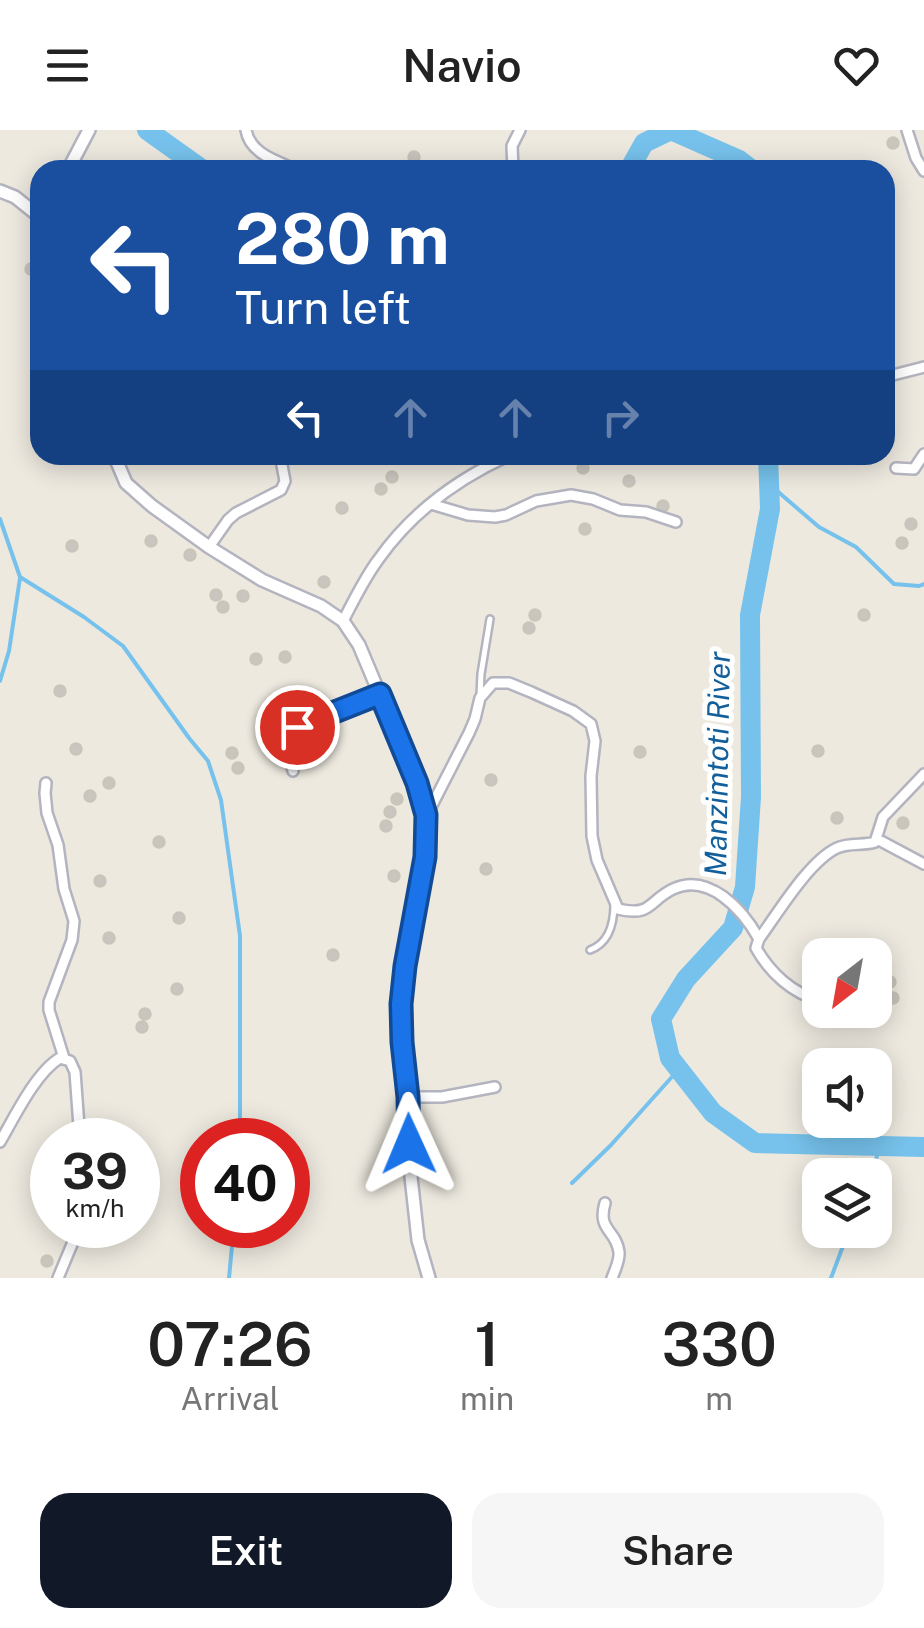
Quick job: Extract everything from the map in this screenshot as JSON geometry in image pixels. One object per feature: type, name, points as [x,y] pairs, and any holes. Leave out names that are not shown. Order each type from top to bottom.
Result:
[{"type":"street","points":[[73,160],[89,130]]},
{"type":"street","points":[[246,130],[254,147],[275,160]]},
{"type":"street","points":[[513,160],[512,146],[520,130]]},
{"type":"street","points":[[907,130],[924,171]]},
{"type":"street","points":[[0,190],[30,209]]},
{"type":"street","points":[[895,374],[924,367]]},
{"type":"street","points":[[896,468],[914,469],[924,454]]},
{"type":"street","points":[[118,465],[126,483],[138,495],[209,547],[262,580],[321,606],[343,621],[359,645],[417,783],[426,815],[425,857],[401,1004],[418,1240],[429,1278]]},
{"type":"street","points":[[209,547],[228,520],[281,490],[285,481],[282,465]]},
{"type":"street","points":[[343,621],[378,559],[400,532],[443,492],[492,465]]},
{"type":"street","points":[[431,504],[468,515],[495,516],[536,501],[572,495],[676,522]]},
{"type":"street","points":[[426,815],[469,733],[480,698],[493,683],[509,683],[573,710],[591,724],[595,741],[592,836],[597,860],[618,909],[646,910],[670,890],[684,885],[705,886],[745,916],[759,938]]},
{"type":"street","points":[[292,771],[288,741],[292,731],[380,694]]},
{"type":"street","points":[[802,991],[770,969],[756,948],[759,938],[825,855],[843,846],[877,840],[883,817],[924,774]]},
{"type":"street","points":[[46,782],[47,813],[74,920],[72,940],[48,1010],[64,1058]]},
{"type":"street","points":[[877,840],[924,864]]},
{"type":"street","points":[[0,1142],[56,1059],[70,1061],[75,1072],[78,1118]]},
{"type":"street","points":[[408,1097],[442,1098],[495,1087]]},
{"type":"street","points":[[605,1203],[604,1226],[619,1255],[612,1278]]},
{"type":"street","points":[[58,1278],[70,1248]]},
{"type":"lane","points":[[480,698],[490,619]]},
{"type":"lane","points":[[590,950],[602,943],[610,929],[614,896]]},
{"type":"building","points":[[893,137],[899,143],[893,149],[887,143]]},
{"type":"building","points":[[410,153],[418,153],[418,160],[410,160]]},
{"type":"building","points":[[578,465],[588,465],[587,472],[579,472]]},
{"type":"building","points":[[392,472],[397,477],[392,482],[387,477]]},
{"type":"building","points":[[629,475],[635,481],[629,487],[623,481]]},
{"type":"building","points":[[381,483],[387,489],[381,495],[375,489]]},
{"type":"building","points":[[663,500],[669,506],[663,512],[657,506]]},
{"type":"building","points":[[342,503],[347,508],[342,513],[337,508]]},
{"type":"building","points":[[911,518],[917,524],[911,530],[905,524]]},
{"type":"building","points":[[585,523],[591,529],[585,535],[579,529]]},
{"type":"building","points":[[151,535],[157,541],[151,547],[145,541]]},
{"type":"building","points":[[902,537],[908,543],[902,549],[896,543]]},
{"type":"building","points":[[72,540],[78,546],[72,552],[66,546]]},
{"type":"building","points":[[190,549],[196,555],[190,561],[184,555]]},
{"type":"building","points":[[324,576],[330,582],[324,588],[318,582]]},
{"type":"building","points":[[216,589],[222,595],[216,601],[210,595]]},
{"type":"building","points":[[243,590],[249,596],[243,602],[237,596]]},
{"type":"building","points":[[223,601],[229,607],[223,613],[217,607]]},
{"type":"building","points":[[535,609],[541,615],[535,621],[529,615]]},
{"type":"building","points":[[864,610],[869,615],[864,620],[859,615]]},
{"type":"building","points":[[529,622],[535,628],[529,634],[523,628]]},
{"type":"building","points":[[285,652],[290,657],[285,662],[280,657]]},
{"type":"building","points":[[256,653],[262,659],[256,665],[250,659]]},
{"type":"building","points":[[60,685],[66,691],[60,697],[54,691]]},
{"type":"building","points":[[76,744],[81,749],[76,754],[71,749]]},
{"type":"building","points":[[818,745],[824,751],[818,757],[812,751]]},
{"type":"building","points":[[640,746],[646,752],[640,758],[634,752]]},
{"type":"building","points":[[232,747],[238,753],[232,759],[226,753]]},
{"type":"building","points":[[238,762],[244,768],[238,774],[232,768]]},
{"type":"building","points":[[491,774],[497,780],[491,786],[485,780]]},
{"type":"building","points":[[109,777],[115,783],[109,789],[103,783]]},
{"type":"building","points":[[90,791],[95,796],[90,801],[85,796]]},
{"type":"building","points":[[397,793],[403,799],[397,805],[391,799]]},
{"type":"building","points":[[390,806],[396,812],[390,818],[384,812]]},
{"type":"building","points":[[837,812],[843,818],[837,824],[831,818]]},
{"type":"building","points":[[903,817],[909,823],[903,829],[897,823]]},
{"type":"building","points":[[386,820],[392,826],[386,832],[380,826]]},
{"type":"building","points":[[159,836],[165,842],[159,848],[153,842]]},
{"type":"building","points":[[486,863],[492,869],[486,875],[480,869]]},
{"type":"building","points":[[394,870],[400,876],[394,882],[388,876]]},
{"type":"building","points":[[100,876],[105,881],[100,886],[95,881]]},
{"type":"building","points":[[179,913],[184,918],[179,923],[174,918]]},
{"type":"building","points":[[109,932],[115,938],[109,944],[103,938]]},
{"type":"building","points":[[333,949],[339,955],[333,961],[327,955]]},
{"type":"building","points":[[177,983],[183,989],[177,995],[171,989]]},
{"type":"building","points":[[145,1008],[151,1014],[145,1020],[139,1014]]},
{"type":"building","points":[[142,1021],[148,1027],[142,1033],[136,1027]]},
{"type":"building","points":[[47,1256],[52,1261],[47,1266],[42,1261]]},
{"type":"waterway","name":"Manzimtoti River","points":[[147,130],[189,160]]},
{"type":"waterway","name":"Manzimtoti River","points":[[635,160],[644,143],[671,130],[739,160]]},
{"type":"waterway","name":"Manzimtoti River","points":[[768,465],[770,509],[750,615],[751,797],[745,887],[733,928],[686,979],[661,1019],[670,1058],[713,1113],[755,1143],[924,1147]]},
{"type":"waterway","points":[[769,484],[819,527],[856,547],[894,584],[924,584]]},
{"type":"waterway","points":[[0,519],[20,577],[123,646],[208,761],[221,800],[240,936],[240,1118]]},
{"type":"waterway","points":[[0,681],[9,651],[20,578]]},
{"type":"waterway","points":[[572,1183],[679,1069]]},
{"type":"waterway","points":[[876,1158],[881,1145]]},
{"type":"waterway","points":[[229,1278],[232,1248]]},
{"type":"waterway","points":[[831,1278],[842,1248]]},
{"type":"route","points":[[297,727],[380,694],[426,815],[425,857],[401,1004],[409,1144]]}]
